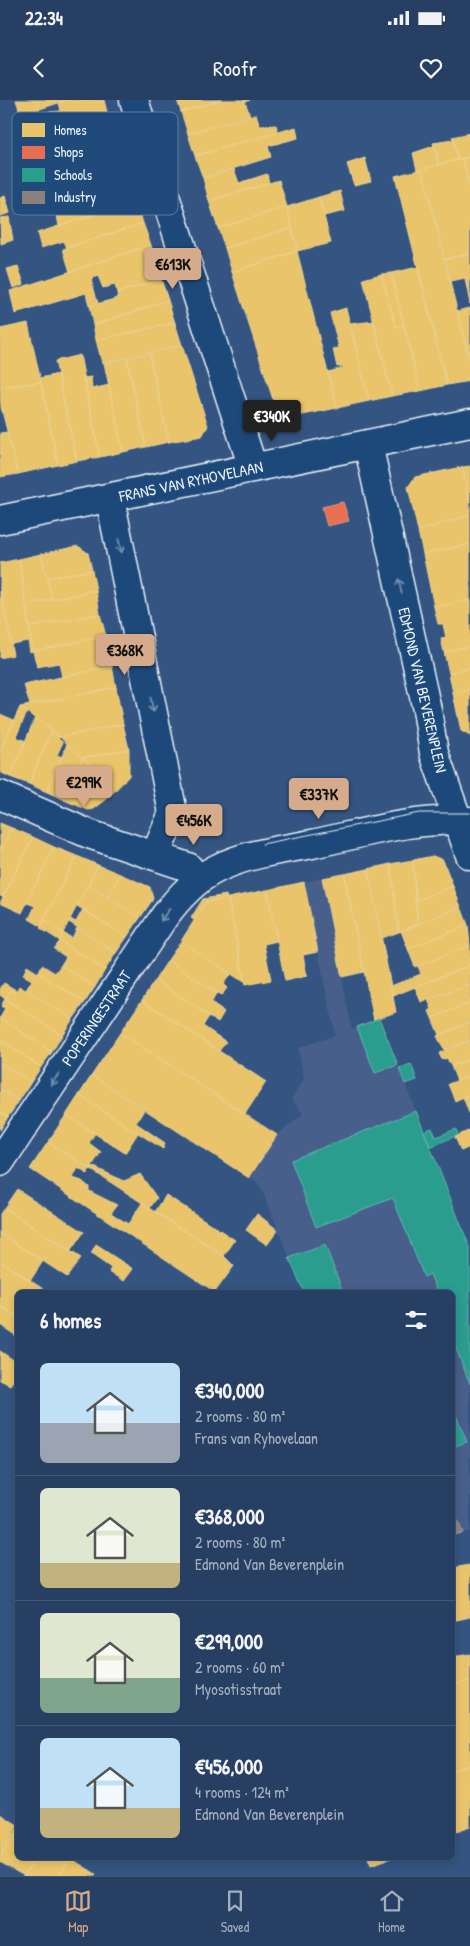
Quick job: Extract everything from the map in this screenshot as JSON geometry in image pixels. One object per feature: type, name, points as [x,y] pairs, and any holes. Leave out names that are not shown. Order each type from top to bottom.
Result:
[{"type":"street","points":[[134,100],[138,112]]},
{"type":"street","points":[[171,215],[253,468]]},
{"type":"street","name":"FRANS VAN RYHOVELAAN","points":[[0,520],[470,423]]},
{"type":"street","name":"EDMOND VAN BEVERENPLEIN","points":[[368,444],[427,710],[434,753],[464,820],[470,855]]},
{"type":"street","points":[[110,498],[173,813],[155,856]]},
{"type":"street","points":[[0,795],[89,834],[188,867],[198,880],[235,861],[288,849],[409,824],[464,820]]},
{"type":"street","name":"POPERINGESTRAAT","points":[[0,1162],[164,917],[180,896],[198,880]]},
{"type":"shaded area","points":[[322,878],[352,1029],[379,1018],[470,1248],[470,1532],[463,1533],[455,1511],[455,1290],[303,1290],[259,1184],[249,1178],[277,1135],[303,1114],[291,1099],[304,1079],[298,1048],[335,1035],[304,882]]},
{"type":"building: Homes","points":[[16,100],[68,100],[30,112],[20,112]]},
{"type":"building: Homes","points":[[68,100],[104,100],[107,112],[48,112],[61,111],[59,103]]},
{"type":"building: Homes","points":[[177,100],[221,100],[181,112]]},
{"type":"building: Homes","points":[[221,100],[250,100],[245,102],[250,115],[188,134],[181,112]]},
{"type":"building: Homes","points":[[256,114],[260,126],[276,125],[278,132],[195,156],[188,134]]},
{"type":"building: Homes","points":[[296,127],[298,138],[268,146],[271,157],[203,178],[195,156]]},
{"type":"building: Homes","points":[[470,133],[470,157],[458,160],[452,137]]},
{"type":"building: Homes","points":[[453,140],[458,160],[439,165],[433,143]]},
{"type":"building: Homes","points":[[434,146],[439,165],[417,170],[413,153]]},
{"type":"building: Homes","points":[[470,157],[470,192],[463,158]]},
{"type":"building: Homes","points":[[365,158],[371,181],[354,185],[347,164]]},
{"type":"building: Homes","points":[[463,158],[470,192],[470,253],[445,259],[422,169]]},
{"type":"building: Homes","points":[[234,169],[239,183],[267,174],[269,183],[209,201],[203,178]]},
{"type":"building: Homes","points":[[422,169],[470,362],[470,381],[447,385],[395,176]]},
{"type":"building: Homes","points":[[279,180],[287,207],[218,228],[209,201]]},
{"type":"building: Homes","points":[[340,191],[345,211],[324,216],[319,197]]},
{"type":"building: Homes","points":[[5,196],[10,213],[0,216],[0,198]]},
{"type":"building: Homes","points":[[319,197],[331,243],[297,251],[287,207]]},
{"type":"building: Homes","points":[[287,207],[292,228],[225,248],[218,228]]},
{"type":"building: Homes","points":[[57,215],[93,215],[59,226]]},
{"type":"building: Homes","points":[[93,215],[140,215],[143,223],[67,248],[64,241],[41,248],[37,233]]},
{"type":"building: Homes","points":[[9,217],[13,240],[1,244],[0,218]]},
{"type":"building: Homes","points":[[143,223],[151,245],[70,272],[63,249]]},
{"type":"building: Homes","points":[[292,228],[297,251],[232,272],[225,248]]},
{"type":"building: Homes","points":[[151,245],[161,279],[117,293],[115,285],[103,288],[98,276],[91,279],[98,303],[89,306],[86,293],[15,314],[10,291]]},
{"type":"building: Homes","points":[[297,251],[337,408],[288,418],[277,412],[232,272]]},
{"type":"building: Homes","points":[[470,253],[470,304],[465,279],[450,282],[445,259]]},
{"type":"building: Homes","points":[[18,266],[24,284],[13,288],[7,269]]},
{"type":"building: Homes","points":[[418,267],[447,385],[420,391],[391,273]]},
{"type":"building: Homes","points":[[391,273],[404,325],[396,327],[381,274]]},
{"type":"building: Homes","points":[[381,274],[396,327],[404,325],[420,391],[392,396],[363,279]]},
{"type":"building: Homes","points":[[161,279],[168,300],[93,325],[89,306],[118,298],[117,293]]},
{"type":"building: Homes","points":[[168,300],[175,323],[96,340],[93,325]]},
{"type":"building: Homes","points":[[346,308],[369,401],[337,408],[328,372],[343,368],[343,366],[337,367],[333,349],[339,348],[330,313]]},
{"type":"building: Homes","points":[[470,308],[470,362],[457,311]]},
{"type":"building: Homes","points":[[374,321],[392,396],[369,401],[350,324]]},
{"type":"building: Homes","points":[[28,323],[41,382],[0,387],[0,329]]},
{"type":"building: Homes","points":[[175,323],[182,345],[102,363],[96,340]]},
{"type":"building: Homes","points":[[182,345],[208,426],[202,436],[169,442],[149,353]]},
{"type":"building: Homes","points":[[149,353],[169,442],[146,447],[127,358]]},
{"type":"building: Homes","points":[[80,355],[100,457],[77,461],[55,361]]},
{"type":"building: Homes","points":[[127,358],[146,447],[123,452],[104,363]]},
{"type":"building: Homes","points":[[58,374],[77,461],[58,465],[40,378]]},
{"type":"building: Homes","points":[[91,377],[92,389],[109,385],[123,452],[100,457],[83,378]]},
{"type":"building: Homes","points":[[41,382],[58,465],[18,474],[1,407],[0,387]]},
{"type":"building: Homes","points":[[7,432],[18,474],[0,477],[0,433]]},
{"type":"building: Homes","points":[[470,466],[470,503],[462,467]]},
{"type":"building: Homes","points":[[462,467],[470,503],[470,515],[418,531],[408,487],[415,477]]},
{"type":"building: Homes","points":[[470,515],[470,544],[423,554],[418,531]]},
{"type":"building: Homes","points":[[470,544],[470,600],[434,607],[423,554]]},
{"type":"building: Homes","points":[[78,546],[88,553],[92,570],[47,578],[41,554]]},
{"type":"building: Homes","points":[[41,554],[52,600],[26,605],[19,559]]},
{"type":"building: Homes","points":[[19,559],[33,651],[30,652],[28,641],[11,644],[0,587],[0,563]]},
{"type":"building: Homes","points":[[92,570],[96,590],[52,600],[47,578]]},
{"type":"building: Homes","points":[[0,587],[13,655],[0,658]]},
{"type":"building: Homes","points":[[96,590],[100,614],[29,627],[26,605]]},
{"type":"building: Homes","points":[[470,600],[470,646],[444,652],[441,639],[446,638],[443,624],[438,624],[434,607]]},
{"type":"building: Homes","points":[[100,614],[106,636],[33,651],[29,627]]},
{"type":"building: Homes","points":[[106,636],[112,666],[62,677],[59,663],[37,667],[33,651]]},
{"type":"building: Homes","points":[[470,646],[470,668],[449,673],[444,652]]},
{"type":"building: Homes","points":[[112,666],[116,687],[30,705],[24,685]]},
{"type":"building: Homes","points":[[470,668],[470,690],[453,693],[449,673]]},
{"type":"building: Homes","points":[[116,687],[123,724],[60,737],[20,707]]},
{"type":"building: Homes","points":[[470,690],[470,736],[461,731],[453,693]]},
{"type":"building: Homes","points":[[20,707],[27,712],[16,737],[26,741],[10,777],[0,772],[0,751]]},
{"type":"building: Homes","points":[[0,714],[14,720],[0,751]]},
{"type":"building: Homes","points":[[35,718],[52,730],[29,784],[10,777]]},
{"type":"building: Homes","points":[[123,724],[129,749],[82,758],[60,737]]},
{"type":"building: Homes","points":[[52,730],[60,737],[58,739],[63,742],[57,755],[62,757],[47,792],[29,784]]},
{"type":"building: Homes","points":[[67,744],[82,758],[65,800],[47,792]]},
{"type":"building: Homes","points":[[129,749],[129,776],[107,799],[89,770],[91,764],[82,758]]},
{"type":"building: Homes","points":[[82,758],[91,764],[89,770],[107,799],[94,809],[88,810],[64,800]]},
{"type":"building: Homes","points":[[0,823],[12,828],[0,852]]},
{"type":"building: Homes","points":[[12,828],[33,837],[3,897],[0,896],[0,852]]},
{"type":"building: Homes","points":[[33,837],[54,847],[22,913],[0,903]]},
{"type":"building: Homes","points":[[54,847],[77,856],[41,926],[29,919],[35,906],[27,903]]},
{"type":"building: Homes","points":[[77,856],[98,865],[63,933],[44,920]]},
{"type":"building: Homes","points":[[433,856],[443,860],[453,886],[415,901],[413,860]]},
{"type":"building: Homes","points":[[413,860],[418,924],[399,932],[390,864]]},
{"type":"building: Homes","points":[[390,864],[399,932],[382,938],[368,869]]},
{"type":"building: Homes","points":[[98,865],[120,874],[108,897],[88,885]]},
{"type":"building: Homes","points":[[368,869],[396,1012],[374,1020],[344,874]]},
{"type":"building: Homes","points":[[120,874],[150,887],[153,899],[140,918],[108,897]]},
{"type":"building: Homes","points":[[344,874],[364,972],[342,977],[322,878]]},
{"type":"building: Homes","points":[[304,882],[318,952],[303,955],[307,976],[285,981],[267,890]]},
{"type":"building: Homes","points":[[88,885],[140,918],[127,937],[77,906]]},
{"type":"building: Homes","points":[[453,886],[461,907],[418,924],[415,901]]},
{"type":"building: Homes","points":[[267,890],[277,941],[264,944],[271,980],[245,985],[228,898]]},
{"type":"building: Homes","points":[[226,895],[227,898],[206,902],[194,920],[191,918],[203,899]]},
{"type":"building: Homes","points":[[228,898],[245,983],[181,941],[206,902]]},
{"type":"building: Homes","points":[[461,907],[468,925],[408,949],[401,931]]},
{"type":"building: Homes","points":[[83,909],[127,937],[116,953],[69,922],[70,919],[76,922]]},
{"type":"building: Homes","points":[[44,920],[63,933],[60,941],[40,928]]},
{"type":"building: Homes","points":[[468,925],[470,945],[415,967],[408,949]]},
{"type":"building: Homes","points":[[77,928],[116,953],[105,970],[60,941],[63,933],[72,938]]},
{"type":"building: Homes","points":[[60,941],[105,970],[95,987],[61,965],[66,957],[54,949]]},
{"type":"building: Homes","points":[[181,941],[231,974],[223,984],[227,988],[221,996],[168,960]]},
{"type":"building: Homes","points":[[470,945],[470,965],[393,996],[391,986],[421,974],[418,966]]},
{"type":"building: Homes","points":[[168,960],[217,993],[211,1003],[224,1012],[218,1022],[155,980]]},
{"type":"building: Homes","points":[[42,965],[55,973],[61,965],[95,987],[85,1002],[38,973]]},
{"type":"building: Homes","points":[[470,965],[470,985],[421,1002],[415,987]]},
{"type":"building: Homes","points":[[27,966],[85,1002],[73,1019],[26,990],[32,980],[23,975]]},
{"type":"building: Homes","points":[[155,980],[209,1016],[203,1026],[226,1042],[219,1051],[142,1000]]},
{"type":"building: Homes","points":[[4,983],[16,990],[15,993],[11,990],[5,999],[0,995],[0,989]]},
{"type":"building: Homes","points":[[470,985],[470,1003],[432,1018],[429,1011],[432,1009],[428,1000]]},
{"type":"building: Homes","points":[[19,986],[73,1019],[62,1035],[5,999],[11,990],[15,993]]},
{"type":"building: Homes","points":[[5,999],[62,1035],[52,1052],[0,1018],[5,1009],[1,1006]]},
{"type":"building: Homes","points":[[142,1000],[266,1082],[245,1114],[120,1033]]},
{"type":"building: Homes","points":[[470,1003],[470,1022],[439,1035],[432,1018]]},
{"type":"building: Homes","points":[[0,1018],[52,1052],[41,1067],[0,1040]]},
{"type":"building: Homes","points":[[470,1022],[470,1040],[444,1050],[437,1036]]},
{"type":"building: Homes","points":[[120,1033],[277,1135],[249,1178],[92,1075]]},
{"type":"building: Homes","points":[[0,1040],[41,1067],[31,1082],[0,1063]]},
{"type":"building: Homes","points":[[470,1040],[470,1059],[451,1066],[447,1058],[442,1060],[439,1053]]},
{"type":"building: Homes","points":[[470,1059],[470,1076],[457,1081],[451,1066]]},
{"type":"building: Homes","points":[[0,1063],[31,1082],[19,1101],[0,1089]]},
{"type":"building: Homes","points":[[92,1075],[144,1110],[136,1123],[165,1143],[163,1149],[79,1095]]},
{"type":"building: Homes","points":[[470,1076],[470,1094],[455,1101],[448,1084]]},
{"type":"building: Homes","points":[[0,1089],[19,1101],[8,1117],[0,1112]]},
{"type":"building: Homes","points":[[470,1094],[470,1113],[469,1113],[463,1097]]},
{"type":"building: Homes","points":[[79,1095],[138,1133],[125,1153],[66,1115]]},
{"type":"building: Homes","points":[[0,1112],[8,1117],[0,1130]]},
{"type":"building: Homes","points":[[66,1115],[95,1133],[89,1143],[101,1152],[90,1169],[48,1142]]},
{"type":"building: Homes","points":[[470,1130],[470,1147],[461,1151],[455,1137]]},
{"type":"building: Homes","points":[[48,1142],[90,1169],[87,1174],[78,1168],[73,1178],[82,1181],[89,1187],[89,1191],[117,1205],[111,1213],[128,1224],[142,1203],[224,1256],[234,1266],[216,1290],[212,1290],[30,1169]]},
{"type":"building: Homes","points":[[92,1166],[124,1181],[140,1174],[157,1198],[150,1208],[90,1169]]},
{"type":"building: Homes","points":[[17,1189],[84,1232],[70,1252],[4,1208]]},
{"type":"building: Homes","points":[[166,1195],[235,1240],[224,1256],[155,1212]]},
{"type":"building: Homes","points":[[4,1208],[81,1258],[67,1277],[0,1233],[0,1214]]},
{"type":"building: Homes","points":[[257,1214],[278,1230],[267,1245],[246,1230]]},
{"type":"building: Homes","points":[[0,1233],[43,1261],[30,1281],[0,1261]]},
{"type":"building: Homes","points":[[96,1245],[133,1269],[124,1281],[109,1272],[111,1268],[91,1254]]},
{"type":"building: Homes","points":[[0,1261],[45,1290],[15,1290],[15,1315],[0,1306]]},
{"type":"building: Homes","points":[[0,1306],[15,1315],[15,1335],[0,1325]]},
{"type":"building: Homes","points":[[0,1351],[15,1361],[15,1378],[10,1385],[0,1380]]},
{"type":"building: Homes","points":[[470,1565],[470,1617],[455,1620],[455,1568]]},
{"type":"building: Homes","points":[[470,1654],[470,1681],[455,1684],[455,1656]]},
{"type":"building: Homes","points":[[470,1681],[470,1765],[455,1769],[455,1684]]},
{"type":"building: Homes","points":[[470,1765],[470,1826],[455,1832],[455,1769]]},
{"type":"building: Homes","points":[[0,1814],[15,1823],[15,1830],[0,1857]]},
{"type":"building: Homes","points":[[15,1833],[15,1860],[34,1860],[24,1876],[0,1862],[0,1857]]},
{"type":"building: Homes","points":[[34,1860],[69,1860],[59,1876],[24,1876]]},
{"type":"building: Homes","points":[[69,1860],[73,1860],[96,1874],[94,1876],[59,1876]]},
{"type":"building: Homes","points":[[369,1860],[385,1860],[371,1865]]},
{"type":"building: Shops","points":[[343,502],[349,521],[327,526],[322,507]]},
{"type":"building: Schools","points":[[379,1018],[398,1065],[375,1073],[357,1027]]},
{"type":"building: Schools","points":[[411,1064],[417,1080],[405,1084],[399,1068]]},
{"type":"building: Schools","points":[[416,1111],[470,1248],[470,1384],[455,1346],[455,1290],[436,1290],[430,1274],[424,1277],[393,1198],[316,1227],[291,1160]]},
{"type":"building: Schools","points":[[432,1128],[436,1137],[456,1129],[458,1135],[430,1147],[424,1131]]},
{"type":"building: Schools","points":[[325,1245],[342,1290],[303,1290],[289,1258]]},
{"type":"building: Schools","points":[[455,1416],[467,1442],[455,1446]]},
{"type":"building: Industry","points":[[455,1514],[463,1533],[455,1534]]},
{"type":"tram line","points":[[262,844],[419,813],[470,813]]}]
